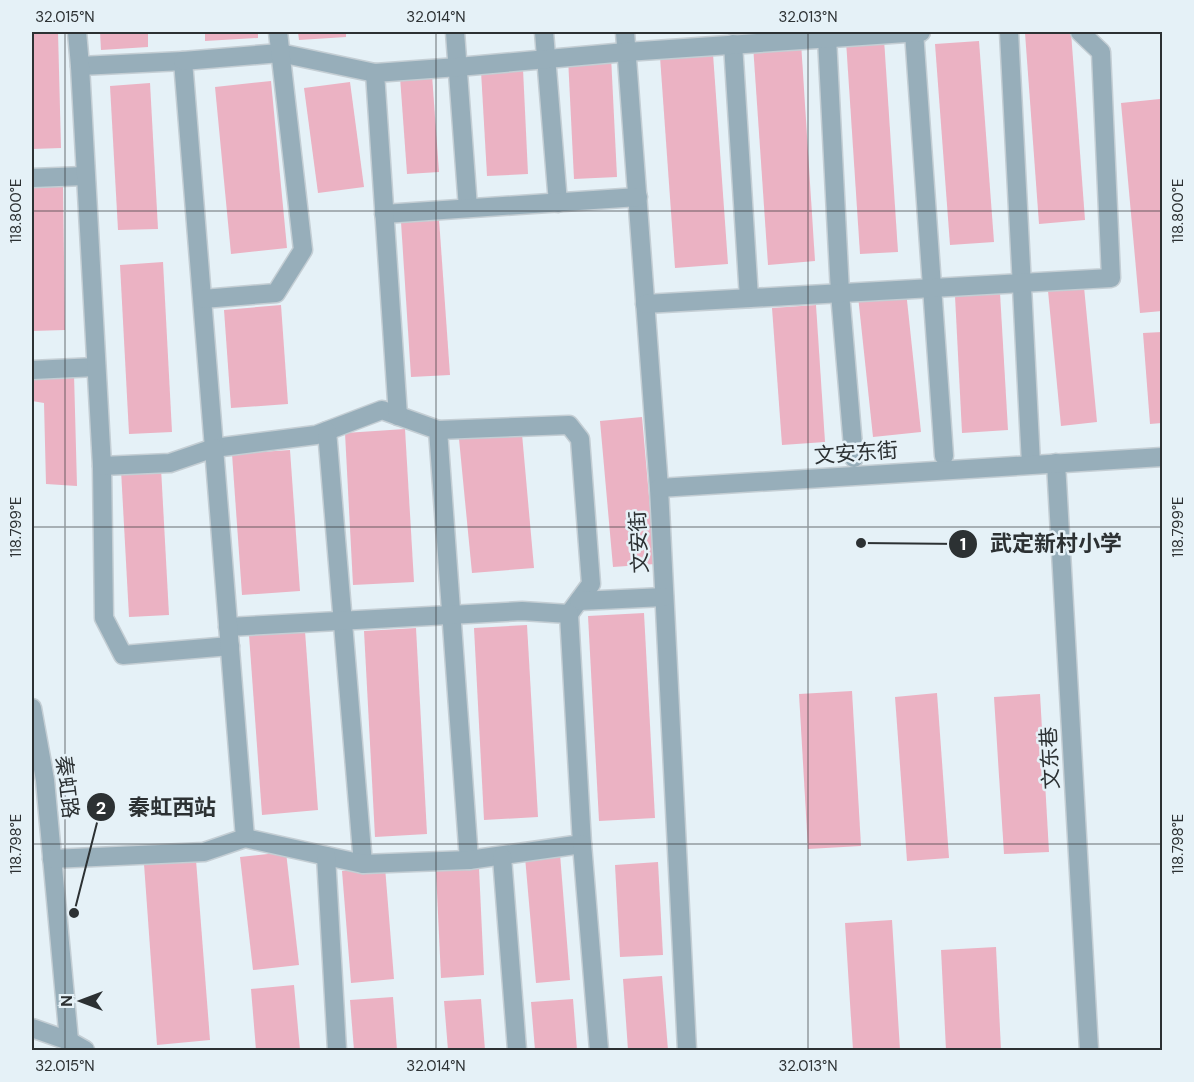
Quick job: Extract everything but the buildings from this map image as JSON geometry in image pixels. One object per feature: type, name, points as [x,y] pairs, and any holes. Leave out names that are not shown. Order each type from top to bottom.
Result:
[{"type":"street","points":[[77,32],[102,466],[104,618],[123,655],[230,646]]},
{"type":"street","points":[[203,299],[276,293],[303,250],[278,32]]},
{"type":"street","points":[[455,32],[468,208]]},
{"type":"street","points":[[544,32],[558,203]]},
{"type":"street","name":"文安街","points":[[625,32],[659,488],[687,1050]]},
{"type":"street","points":[[902,32],[932,288],[944,456]]},
{"type":"street","points":[[80,66],[183,62],[280,53],[375,73],[458,68],[626,52],[720,40],[805,36],[827,38],[921,32]]},
{"type":"street","points":[[1009,32],[1031,464]]},
{"type":"street","points":[[645,304],[1112,278],[1101,52],[1080,32]]},
{"type":"street","points":[[827,38],[840,293],[854,458]]},
{"type":"street","points":[[720,40],[749,298]]},
{"type":"street","points":[[183,62],[245,838]]},
{"type":"street","points":[[375,73],[398,416]]},
{"type":"street","points":[[32,178],[85,176]]},
{"type":"street","points":[[384,214],[638,197]]},
{"type":"street","points":[[32,370],[96,367]]},
{"type":"street","points":[[102,466],[170,463],[214,448],[316,435],[382,410],[438,430],[569,425],[580,439],[591,584],[574,607],[582,844],[599,1050]]},
{"type":"street","points":[[438,430],[469,860]]},
{"type":"street","points":[[327,431],[363,864]]},
{"type":"street","name":"文安东街","points":[[659,488],[1162,457]]},
{"type":"street","name":"文东巷","points":[[1056,463],[1089,1050]]},
{"type":"street","points":[[228,627],[522,611],[664,597]]},
{"type":"street","name":"秦虹路","points":[[32,708],[45,780],[71,1046]]},
{"type":"street","points":[[52,859],[204,852],[245,838],[363,864],[502,857],[582,844]]},
{"type":"street","points":[[326,856],[337,1050]]},
{"type":"street","points":[[502,857],[517,1050]]},
{"type":"street","points":[[32,1028],[85,1050]]},
{"type":"place","name":"武定新村小学","points":[[861,543]]},
{"type":"place","name":"秦虹西站","points":[[74,913]]}]
